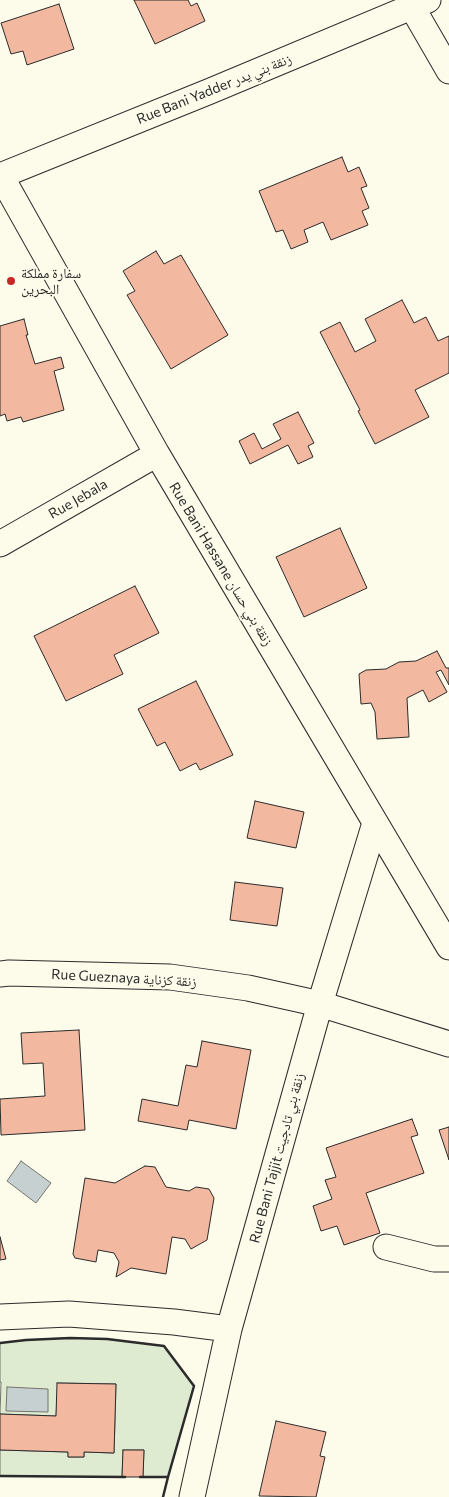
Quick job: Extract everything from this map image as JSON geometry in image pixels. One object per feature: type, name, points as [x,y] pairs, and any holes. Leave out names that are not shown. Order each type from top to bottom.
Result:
[{"type":"street","points":[[420,3],[449,71]]},
{"type":"street","name":"Rue Bani Yadder زنقة بني يدر","points":[[0,176],[217,89],[420,3]]},
{"type":"street","name":"Rue Bani Hassane زنقة بني حسان","points":[[0,176],[156,454],[449,947]]},
{"type":"street","name":"Rue Jebala","points":[[0,544],[156,454]]},
{"type":"street","name":"Rue Bani Tajjit زنقة بني تادجيت","points":[[192,1497],[229,1329],[320,1004],[375,823]]},
{"type":"street","name":"Rue Gueznaya زنقة كزناية","points":[[0,974],[170,977],[248,988],[320,1004],[449,1044]]},
{"type":"street","points":[[386,1247],[434,1259],[449,1259]]},
{"type":"street","points":[[0,1317],[68,1314],[174,1322],[229,1329]]},
{"type":"green space","points":[[70,1338],[107,1339],[164,1346],[194,1386],[168,1477],[143,1477],[144,1450],[123,1450],[122,1477],[0,1476],[0,1450],[68,1452],[68,1457],[84,1457],[84,1452],[114,1453],[116,1384],[58,1383],[56,1416],[0,1414],[0,1343]]},
{"type":"shaded area","points":[[21,1161],[51,1183],[36,1203],[7,1181]]},
{"type":"shaded area","points":[[7,1387],[48,1389],[48,1412],[6,1411]]},
{"type":"building","points":[[134,0],[188,0],[191,6],[197,3],[205,21],[155,44]]},
{"type":"building","points":[[59,4],[74,49],[27,65],[23,51],[11,54],[1,23]]},
{"type":"building","points":[[342,157],[348,172],[359,167],[367,186],[361,188],[369,208],[362,211],[368,225],[331,240],[323,222],[304,230],[308,242],[291,249],[283,230],[276,232],[259,191]]},
{"type":"building","points":[[156,251],[164,264],[181,255],[228,335],[171,369],[127,295],[135,291],[123,271]]},
{"type":"building","points":[[402,300],[414,323],[426,317],[438,341],[449,336],[449,373],[415,390],[429,417],[375,444],[358,411],[360,410],[320,332],[340,322],[355,352],[376,341],[365,319]]},
{"type":"building","points":[[24,319],[28,335],[26,335],[35,364],[61,357],[64,368],[54,371],[64,410],[23,422],[21,417],[7,421],[5,414],[0,416],[0,326]]},
{"type":"building","points":[[298,412],[314,443],[308,446],[313,457],[298,464],[288,445],[250,464],[239,441],[254,433],[262,449],[281,439],[273,424]]},
{"type":"building","points":[[340,528],[367,588],[304,617],[276,557]]},
{"type":"building","points":[[135,586],[159,633],[114,655],[123,674],[66,701],[34,636]]},
{"type":"building","points":[[437,651],[446,668],[449,668],[449,685],[441,670],[436,672],[447,692],[429,702],[423,690],[407,698],[409,737],[377,739],[375,712],[371,703],[361,704],[359,674],[366,670],[386,669],[399,662],[416,661]]},
{"type":"building","points":[[196,681],[233,755],[200,770],[196,763],[180,771],[165,742],[157,746],[138,709]]},
{"type":"building","points":[[255,801],[304,812],[296,848],[247,838]]},
{"type":"building","points":[[235,882],[283,888],[277,926],[230,920]]},
{"type":"building","points":[[79,1030],[85,1130],[1,1135],[0,1099],[45,1096],[43,1063],[23,1064],[21,1033]]},
{"type":"building","points":[[202,1041],[251,1050],[236,1129],[189,1120],[187,1130],[138,1121],[142,1099],[178,1106],[186,1065],[197,1067]]},
{"type":"building","points":[[412,1119],[418,1135],[411,1137],[424,1173],[366,1193],[380,1233],[344,1245],[337,1226],[321,1231],[313,1206],[332,1199],[325,1180],[336,1177],[326,1148]]},
{"type":"building","points":[[449,1127],[449,1160],[439,1130]]},
{"type":"building","points":[[145,1166],[155,1167],[166,1187],[189,1191],[196,1187],[209,1189],[214,1198],[207,1240],[191,1249],[185,1239],[172,1237],[166,1274],[131,1268],[116,1277],[119,1262],[114,1253],[98,1250],[96,1262],[75,1258],[73,1254],[85,1178],[115,1183]]},
{"type":"building","points":[[0,1237],[6,1259],[0,1260]]},
{"type":"building","points":[[57,1383],[116,1384],[114,1453],[84,1452],[84,1457],[68,1457],[68,1452],[0,1450],[0,1414],[56,1416]]},
{"type":"building","points":[[276,1421],[326,1432],[320,1456],[325,1457],[316,1497],[259,1496]]},
{"type":"building","points":[[123,1450],[144,1450],[143,1477],[122,1477]]},
{"type":"wall","points":[[0,1343],[70,1338],[107,1339],[164,1346],[194,1386],[163,1497]]},
{"type":"wall","points":[[0,1476],[125,1477]]},
{"type":"wall","points":[[140,1477],[168,1477]]},
{"type":"place","name":"سفارة مملكة البحرين","points":[[11,281]]}]
